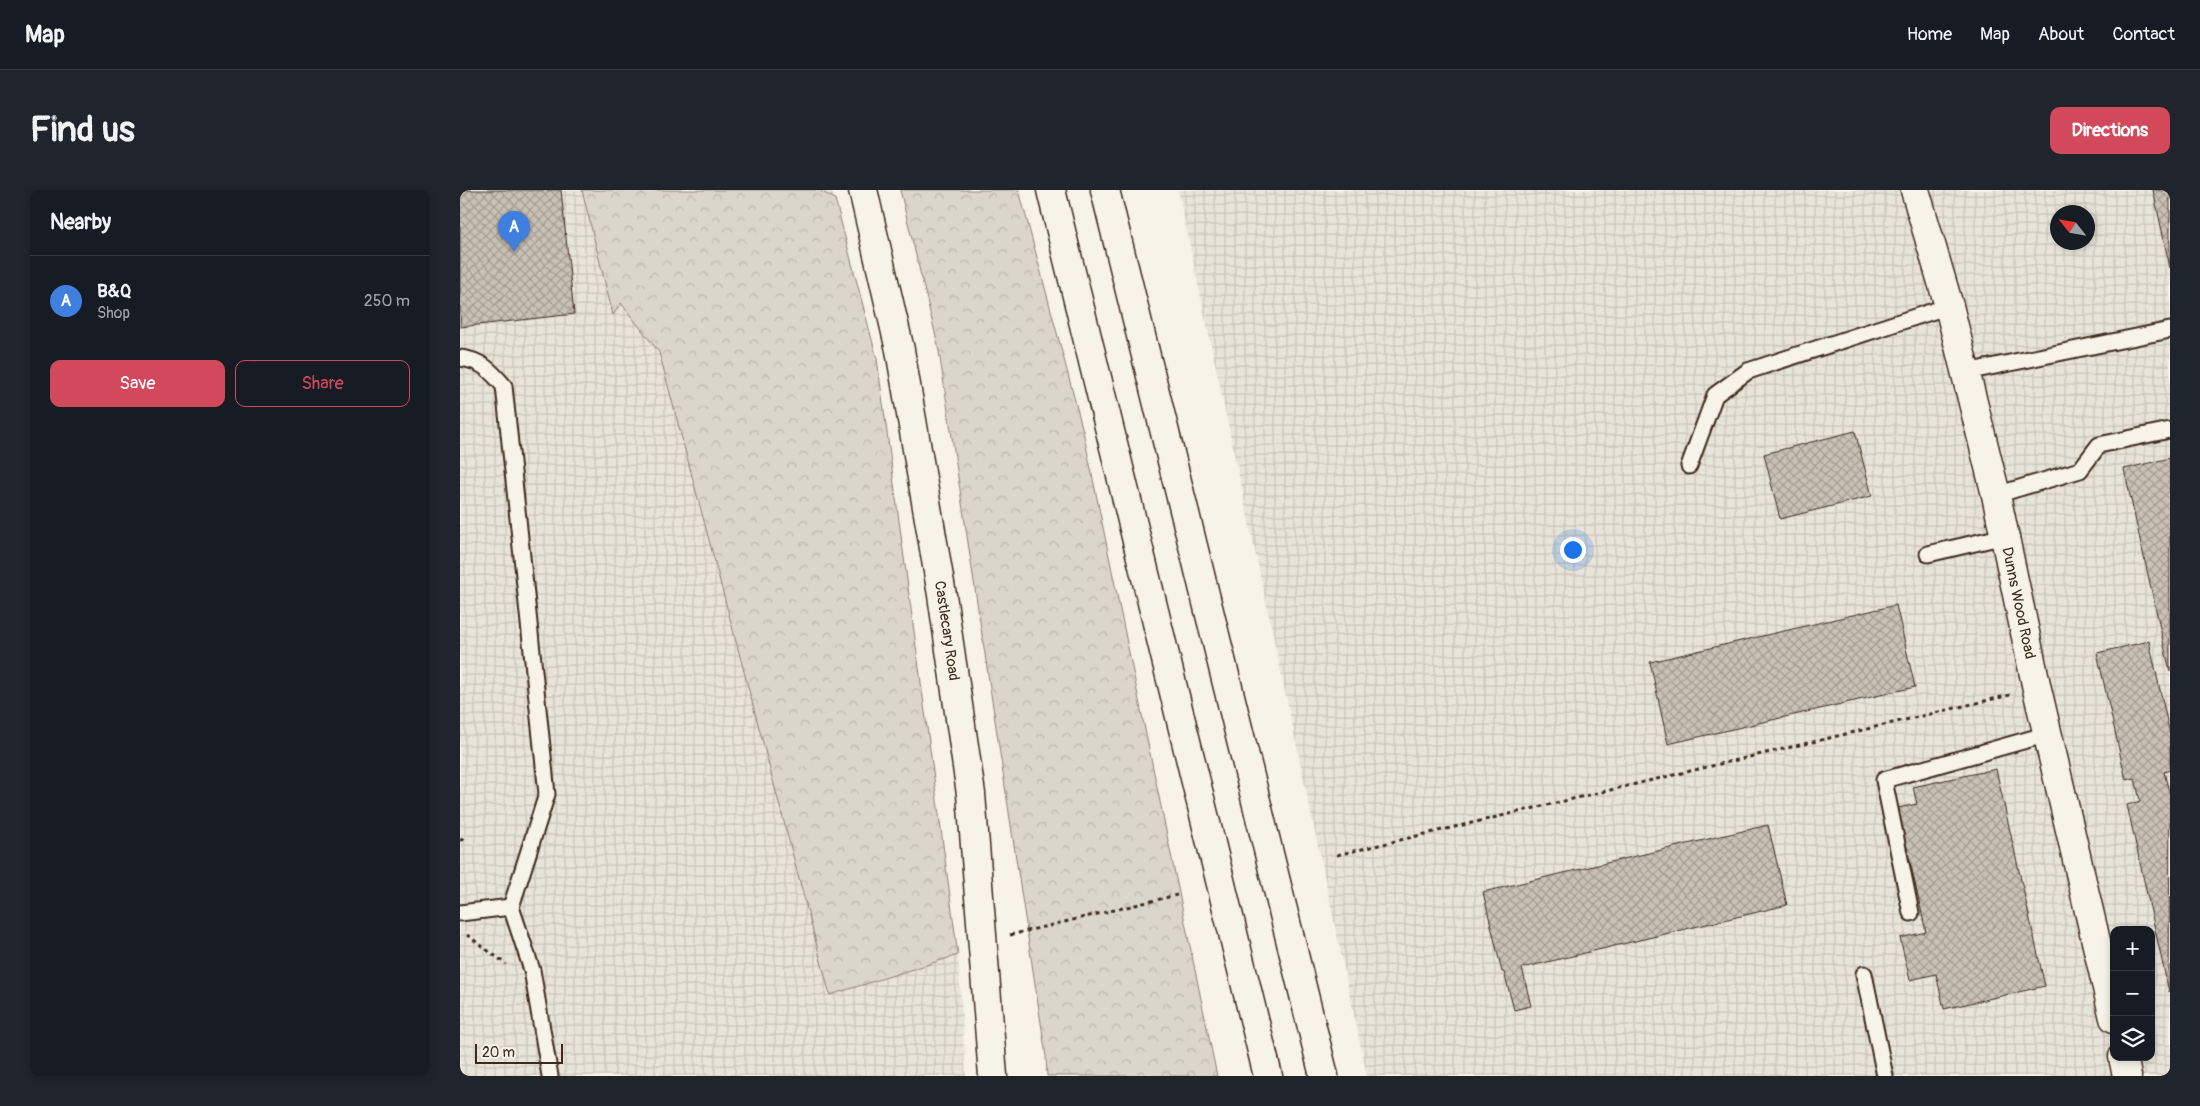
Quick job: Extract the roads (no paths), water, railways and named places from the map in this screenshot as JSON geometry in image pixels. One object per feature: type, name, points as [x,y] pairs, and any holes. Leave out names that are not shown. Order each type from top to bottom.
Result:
[{"type":"main road","name":"Castlecary Road","points":[[863,190],[900,350],[942,595],[971,794],[993,1076]]},
{"type":"main road","points":[[1051,190],[1268,1076]]},
{"type":"main road","points":[[1105,190],[1324,1076]]},
{"type":"main road","name":"Dunns Wood Road","points":[[1915,190],[1949,306],[1996,495],[2037,689],[2114,1016]]},
{"type":"main road","points":[[2124,1061],[2127,1076]]},
{"type":"lane","points":[[1689,466],[1715,395],[1748,371],[1949,306]]},
{"type":"lane","points":[[1966,372],[2170,330]]},
{"type":"lane","points":[[460,358],[477,361],[492,371],[504,386],[547,794],[511,907],[532,970],[550,1076]]},
{"type":"lane","points":[[1996,495],[2080,470],[2098,445],[2170,430]]},
{"type":"lane","points":[[1928,554],[2004,536]]},
{"type":"lane","points":[[1911,912],[1884,780],[2048,734]]},
{"type":"lane","points":[[460,913],[511,907]]},
{"type":"lane","points":[[1864,974],[1885,1076]]},
{"type":"place","name":"B&Q","points":[[514,252]]}]
